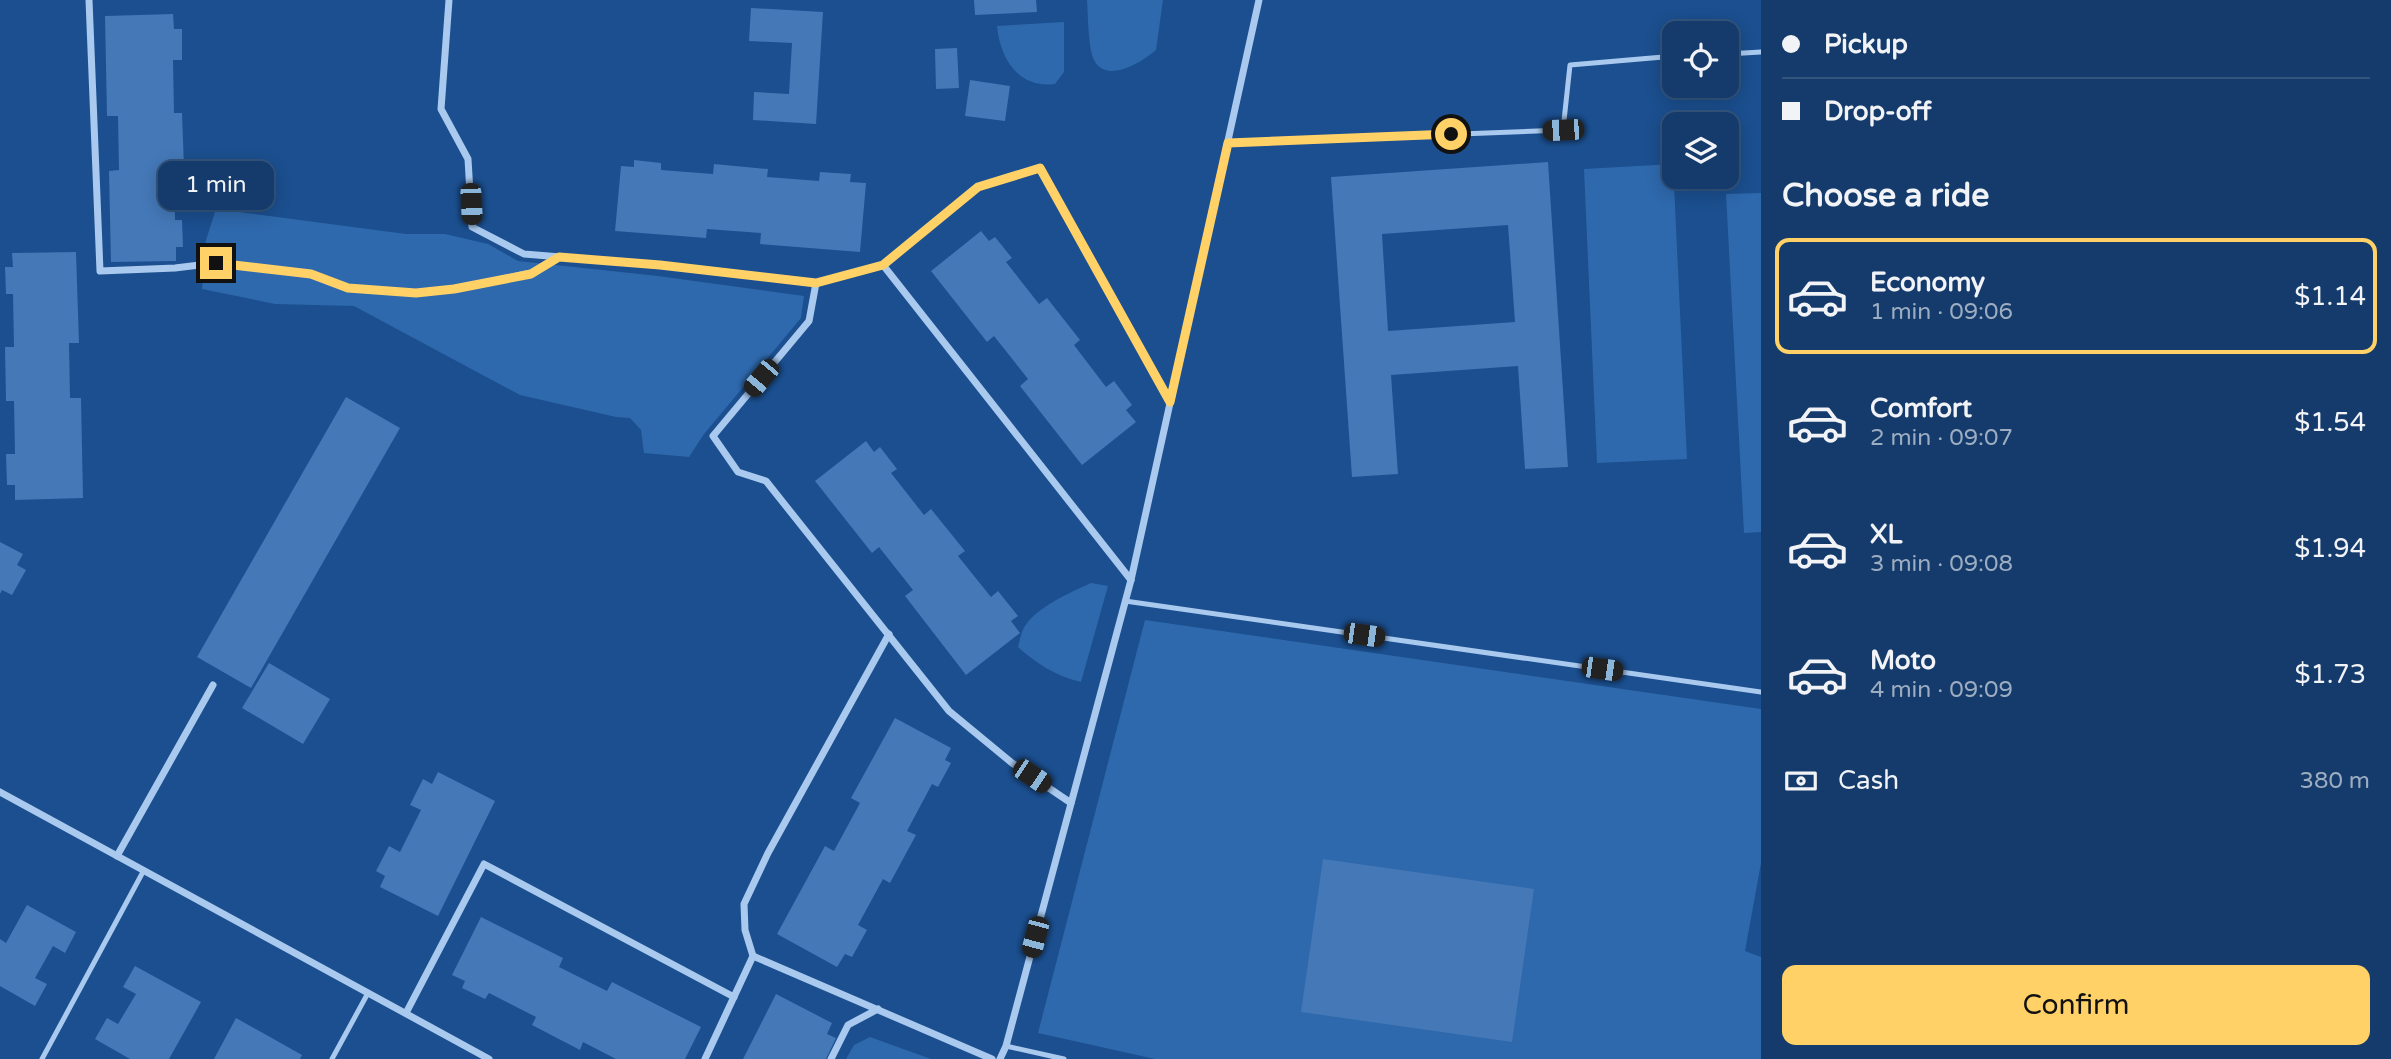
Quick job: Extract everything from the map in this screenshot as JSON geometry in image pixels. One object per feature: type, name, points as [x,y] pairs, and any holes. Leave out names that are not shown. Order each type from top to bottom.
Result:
[{"type":"street","points":[[89,0],[100,271],[176,268],[216,263],[311,274],[348,288],[416,293],[454,289],[531,274],[559,257]]},
{"type":"street","points":[[449,0],[441,109],[468,159],[472,227],[524,254],[660,265],[816,283],[883,265],[978,187],[1040,168],[1170,402]]},
{"type":"street","points":[[1000,1059],[1006,1046],[1125,601],[1259,0]]},
{"type":"street","points":[[883,265],[1130,580]]},
{"type":"street","points":[[816,283],[809,321],[713,436],[738,472],[766,481],[949,711],[1012,763],[1071,803]]},
{"type":"street","points":[[705,1059],[753,956],[746,930],[744,904],[768,853],[889,634]]},
{"type":"street","points":[[117,856],[213,685]]},
{"type":"street","points":[[0,792],[489,1059]]},
{"type":"street","points":[[406,1013],[484,864],[734,997]]},
{"type":"street","points":[[753,956],[992,1059]]},
{"type":"street","points":[[831,1059],[848,1025],[878,1009]]},
{"type":"lane","points":[[1739,53],[1761,52]]},
{"type":"lane","points":[[1228,143],[1563,130],[1570,65],[1662,57]]},
{"type":"lane","points":[[1125,601],[1761,692]]},
{"type":"lane","points":[[42,1059],[144,870]]},
{"type":"lane","points":[[332,1059],[368,993]]},
{"type":"lane","points":[[1006,1046],[1064,1059]]},
{"type":"shaded area","points":[[1087,0],[1163,0],[1156,50],[1141,61],[1122,69],[1104,70],[1097,65],[1092,55]]},
{"type":"shaded area","points":[[1064,22],[1064,72],[1055,84],[1031,82],[1013,69],[1002,49],[997,26]]},
{"type":"shaded area","points":[[1662,165],[1662,189],[1674,189],[1687,459],[1597,463],[1584,169]]},
{"type":"shaded area","points":[[1761,193],[1761,532],[1744,533],[1726,194]]},
{"type":"shaded area","points":[[216,209],[406,234],[445,234],[488,244],[518,261],[658,276],[804,296],[801,318],[704,434],[689,457],[644,453],[641,430],[630,418],[520,395],[354,306],[275,304],[202,289],[206,240]]},
{"type":"shaded area","points":[[1091,583],[1108,586],[1081,682],[1047,669],[1018,647],[1030,619],[1055,601]]},
{"type":"shaded area","points":[[1145,620],[1761,709],[1761,863],[1745,951],[1761,957],[1761,1059],[1155,1059],[1038,1033]]},
{"type":"shaded area","points":[[870,1037],[931,1059],[846,1059],[854,1045]]},
{"type":"building","points":[[974,0],[1036,0],[1037,12],[975,15]]},
{"type":"building","points":[[751,8],[823,12],[816,124],[753,120],[754,92],[789,94],[792,43],[749,41]]},
{"type":"building","points":[[173,14],[174,29],[182,29],[182,60],[173,60],[174,113],[182,113],[184,167],[174,167],[175,220],[182,220],[183,247],[176,247],[176,261],[111,262],[109,171],[119,170],[118,116],[107,116],[105,16]]},
{"type":"building","points":[[957,48],[959,88],[936,89],[935,49]]},
{"type":"building","points":[[970,80],[1010,86],[1005,121],[965,116]]},
{"type":"building","points":[[634,160],[661,163],[661,170],[713,174],[714,164],[768,169],[767,177],[819,181],[820,172],[851,174],[850,182],[866,183],[860,252],[760,244],[761,233],[707,229],[706,238],[615,231],[621,166],[634,167]]},
{"type":"building","points":[[1548,162],[1568,467],[1525,469],[1518,366],[1391,375],[1398,474],[1352,477],[1331,177]],"holes":[[[1508,225],[1515,322],[1388,331],[1382,234]]]},
{"type":"building","points":[[981,231],[989,241],[995,237],[1012,258],[1006,262],[1039,304],[1047,298],[1080,340],[1074,345],[1106,387],[1114,381],[1132,405],[1126,410],[1136,422],[1082,465],[1020,386],[1028,379],[994,336],[987,342],[931,271]]},
{"type":"building","points":[[76,252],[79,343],[69,343],[70,398],[81,398],[83,498],[15,500],[15,485],[7,485],[6,454],[15,454],[14,401],[6,401],[5,347],[14,347],[13,294],[6,294],[5,267],[13,267],[12,253]]},
{"type":"building","points":[[346,397],[400,428],[251,688],[197,657]]},
{"type":"building","points":[[866,441],[874,452],[880,447],[897,469],[891,473],[924,515],[931,509],[965,551],[958,556],[991,597],[998,591],[1018,616],[1011,621],[1020,633],[966,675],[905,596],[913,590],[879,547],[872,553],[815,481]]},
{"type":"building","points":[[0,542],[23,554],[17,565],[26,570],[12,595],[2,590],[0,594]]},
{"type":"building","points":[[269,663],[330,699],[303,744],[242,708]]},
{"type":"building","points":[[895,718],[951,748],[945,760],[951,763],[938,787],[932,784],[907,831],[916,835],[890,883],[883,879],[858,925],[867,930],[852,957],[845,954],[837,967],[777,934],[825,846],[834,851],[860,803],[851,798]]},
{"type":"building","points":[[438,772],[495,801],[438,916],[380,887],[385,876],[376,871],[389,846],[400,852],[421,810],[410,805],[423,779],[432,784]]},
{"type":"building","points":[[1323,859],[1534,889],[1512,1042],[1301,1012]]},
{"type":"building","points":[[27,905],[76,932],[65,953],[53,946],[35,978],[47,984],[35,1006],[0,986],[0,939],[6,943]]},
{"type":"building","points":[[481,917],[563,958],[559,967],[607,991],[612,982],[701,1027],[685,1059],[616,1059],[583,1042],[580,1050],[532,1025],[536,1017],[489,993],[485,999],[462,988],[465,981],[452,975]]},
{"type":"building","points":[[135,966],[201,1002],[169,1059],[130,1059],[95,1039],[107,1018],[118,1024],[136,994],[123,987]]},
{"type":"building","points":[[776,994],[832,1023],[827,1034],[836,1038],[826,1059],[743,1059]]},
{"type":"building","points":[[236,1018],[302,1055],[300,1059],[214,1059]]},
{"type":"route","points":[[216,263],[311,274],[348,288],[416,293],[454,289],[531,274],[559,257],[660,265],[816,283],[883,265],[978,187],[1040,168],[1170,402],[1228,143],[1451,134]]}]
